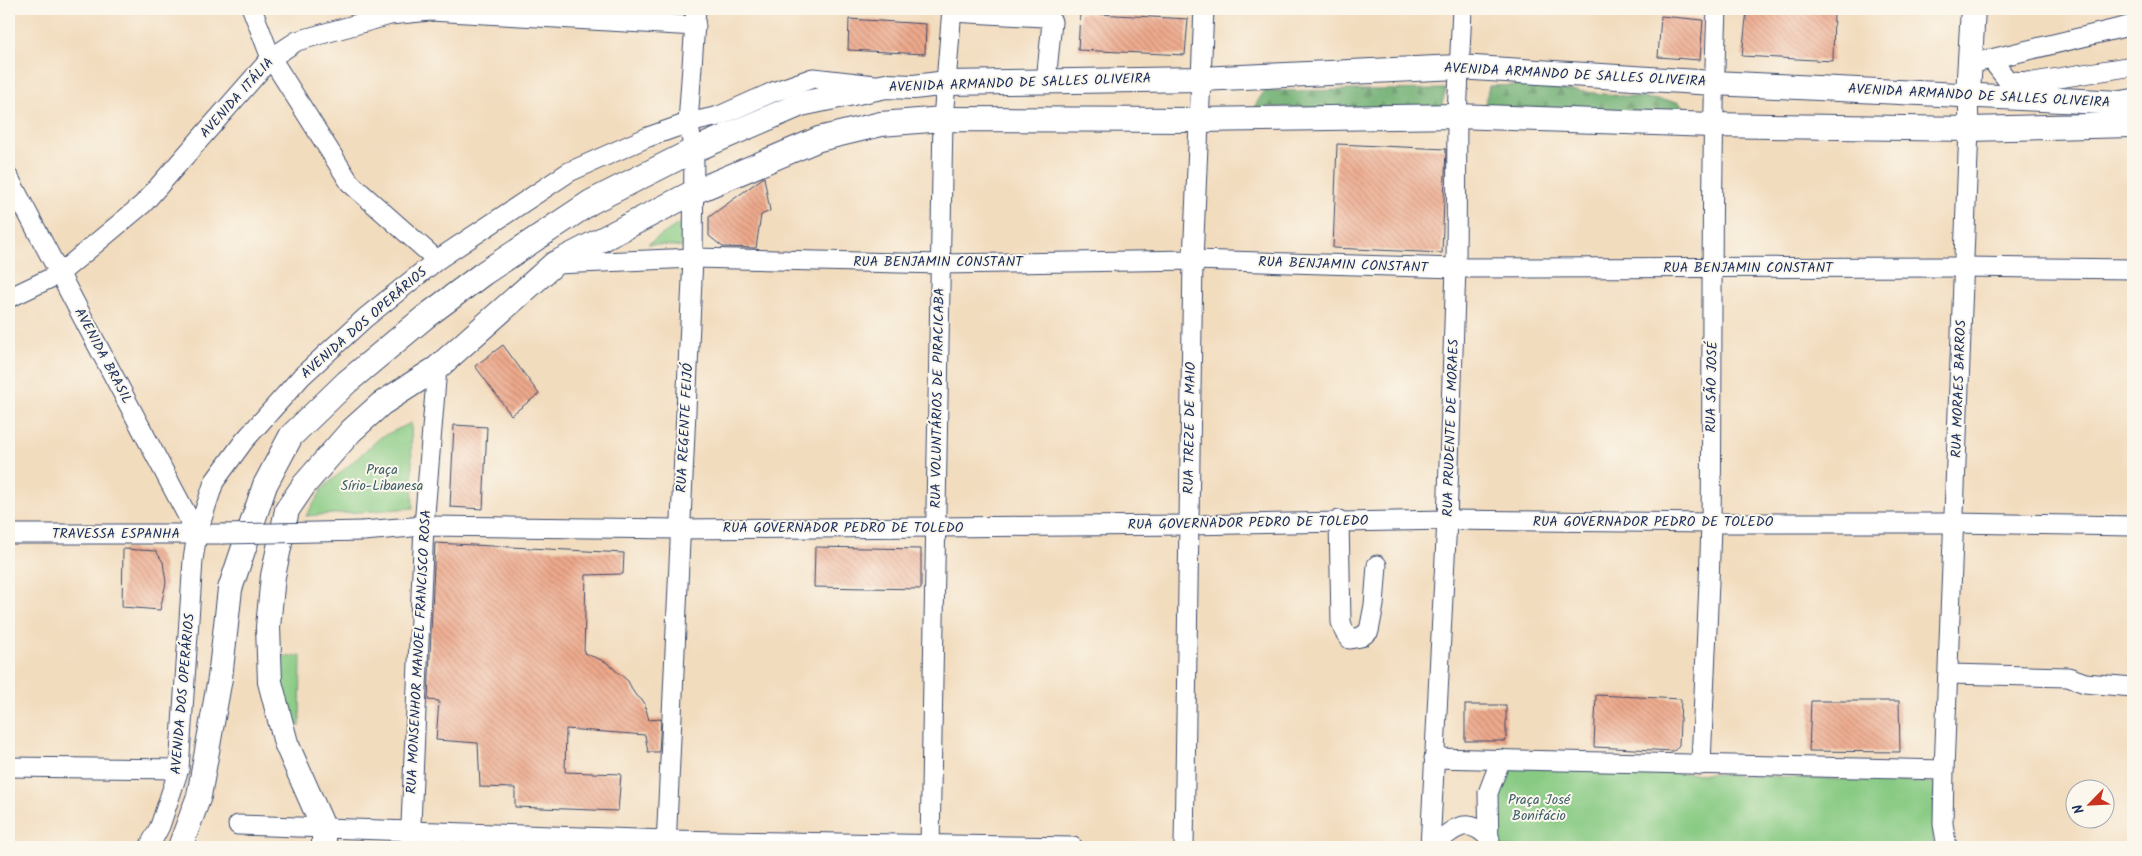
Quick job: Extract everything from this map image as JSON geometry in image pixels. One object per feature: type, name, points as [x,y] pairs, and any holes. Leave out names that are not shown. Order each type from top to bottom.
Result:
[{"type":"main road","name":"RUA MORAES BARROS","points":[[1968,94],[1981,62],[1973,9]]},
{"type":"main road","name":"AVENIDA ARMANDO DE SALLES OLIVEIRA","points":[[180,847],[199,796],[220,678],[230,589],[265,485],[291,436],[347,382],[426,317],[484,274],[591,202],[694,150],[801,104],[886,86],[914,88],[947,84],[1200,79],[1458,67],[1714,83],[2121,103],[2133,101]]},
{"type":"main road","name":"AVENIDA ARMANDO DE SALLES OLIVEIRA","points":[[324,838],[286,743],[270,682],[268,627],[273,576],[287,510],[304,485],[351,431],[382,404],[437,368],[554,264],[694,192],[819,139],[882,124],[943,119],[1200,120],[1457,116],[1712,125],[1969,129],[2133,125]]},
{"type":"street","points":[[252,9],[271,58],[350,183],[437,260]]},
{"type":"street","name":"RUA TREZE DE MAIO","points":[[1184,847],[1193,260],[1204,9]]},
{"type":"street","name":"RUA PRUDENTE DE MORAES","points":[[1430,847],[1447,520],[1456,268],[1458,67],[1462,9]]},
{"type":"street","name":"RUA SÃO JOSÉ","points":[[1700,765],[1711,523],[1712,125],[1717,9]]},
{"type":"street","name":"AVENIDA ITÁLIA","points":[[9,298],[59,274],[143,204],[271,58],[297,41],[390,15],[430,10],[696,17]]},
{"type":"street","points":[[951,10],[1044,17],[1052,22],[1046,81]]},
{"type":"street","name":"RUA VOLUNTÁRIOS DE PIRACICABA","points":[[930,847],[943,119],[951,10]]},
{"type":"street","name":"RUA REGENTE FEIJÓ","points":[[666,844],[692,258],[694,150],[688,123],[696,17]]},
{"type":"street","points":[[1981,62],[2133,25]]},
{"type":"street","points":[[1981,62],[2008,81],[2034,82],[2133,66]]},
{"type":"street","name":"AVENIDA DOS OPERÁRIOS","points":[[148,847],[160,826],[179,769],[197,534],[214,482],[244,441],[302,376],[364,318],[437,260],[569,172],[648,137],[688,123],[719,116],[773,92],[813,78],[886,86]]},
{"type":"street","name":"RUA MORAES BARROS","points":[[1947,847],[1944,824],[1944,770],[1969,129],[1968,94]]},
{"type":"street","name":"AVENIDA BRASIL","points":[[9,178],[197,534]]},
{"type":"street","name":"RUA BENJAMIN CONSTANT","points":[[554,264],[692,258],[941,264],[1193,260],[1456,268],[1964,267],[2133,269]]},
{"type":"street","name":"RUA MONSENHOR MANOEL FRANCISCO ROSA","points":[[410,840],[424,526],[437,368]]},
{"type":"street","points":[[1339,520],[1341,622],[1344,631],[1350,638],[1361,637],[1369,630],[1374,605],[1377,566]]},
{"type":"street","name":"RUA GOVERNADOR PEDRO DE TOLEDO","points":[[363,531],[424,526],[680,529],[936,528],[1188,525],[1339,520],[1954,523],[2133,526]]},
{"type":"street","name":"TRAVESSA ESPANHA","points":[[9,534],[222,534],[363,531]]},
{"type":"street","points":[[1949,674],[2068,677],[2085,683],[2133,687]]},
{"type":"street","points":[[1434,758],[1944,770]]},
{"type":"street","points":[[1489,843],[1488,793],[1501,759]]},
{"type":"street","points":[[9,767],[179,769]]},
{"type":"street","points":[[1430,847],[1454,829],[1466,825],[1479,828],[1489,843]]},
{"type":"street","points":[[238,826],[324,838],[666,844],[1073,847]]},
{"type":"green space","points":[[1521,85],[1679,102],[1690,113],[1484,107],[1489,86]]},
{"type":"green space","points":[[1446,89],[1441,108],[1254,107],[1264,91]]},
{"type":"green space","points":[[683,221],[685,247],[648,244]]},
{"type":"green space","name":"Praça Sírio-Libanesa","points":[[411,423],[413,508],[306,516],[323,488],[381,437]]},
{"type":"green space","points":[[301,656],[300,727],[289,717],[283,687],[281,657]]},
{"type":"green space","name":"Praça José Bonifácio","points":[[1500,766],[1935,783],[1933,847],[1497,847]]},
{"type":"building","points":[[1747,9],[1834,9],[1833,61],[1742,56]]},
{"type":"building","points":[[1080,13],[1188,19],[1185,55],[1078,50]]},
{"type":"building","points":[[1661,16],[1703,20],[1700,60],[1658,57]]},
{"type":"building","points":[[849,19],[926,24],[925,54],[848,50]]},
{"type":"building","points":[[1337,144],[1446,149],[1442,253],[1333,248]]},
{"type":"building","points":[[764,177],[770,211],[761,215],[756,248],[723,247],[709,236],[709,217]]},
{"type":"building","points":[[503,345],[539,394],[511,415],[475,366]]},
{"type":"building","points":[[454,425],[487,427],[483,509],[450,507]]},
{"type":"building","points":[[435,543],[624,553],[623,574],[586,575],[584,653],[606,662],[628,681],[634,693],[644,702],[649,720],[661,719],[659,752],[648,752],[645,735],[566,729],[565,772],[621,774],[618,811],[515,807],[515,788],[480,787],[478,743],[436,740],[439,701],[428,700]]},
{"type":"building","points":[[815,547],[921,549],[921,589],[814,587]]},
{"type":"building","points":[[123,549],[156,551],[163,562],[166,583],[160,610],[122,607]]},
{"type":"building","points":[[1596,695],[1681,699],[1679,745],[1674,751],[1594,747]]},
{"type":"building","points":[[1811,701],[1899,701],[1900,752],[1809,751]]},
{"type":"building","points":[[1465,705],[1506,705],[1506,741],[1465,741]]}]
